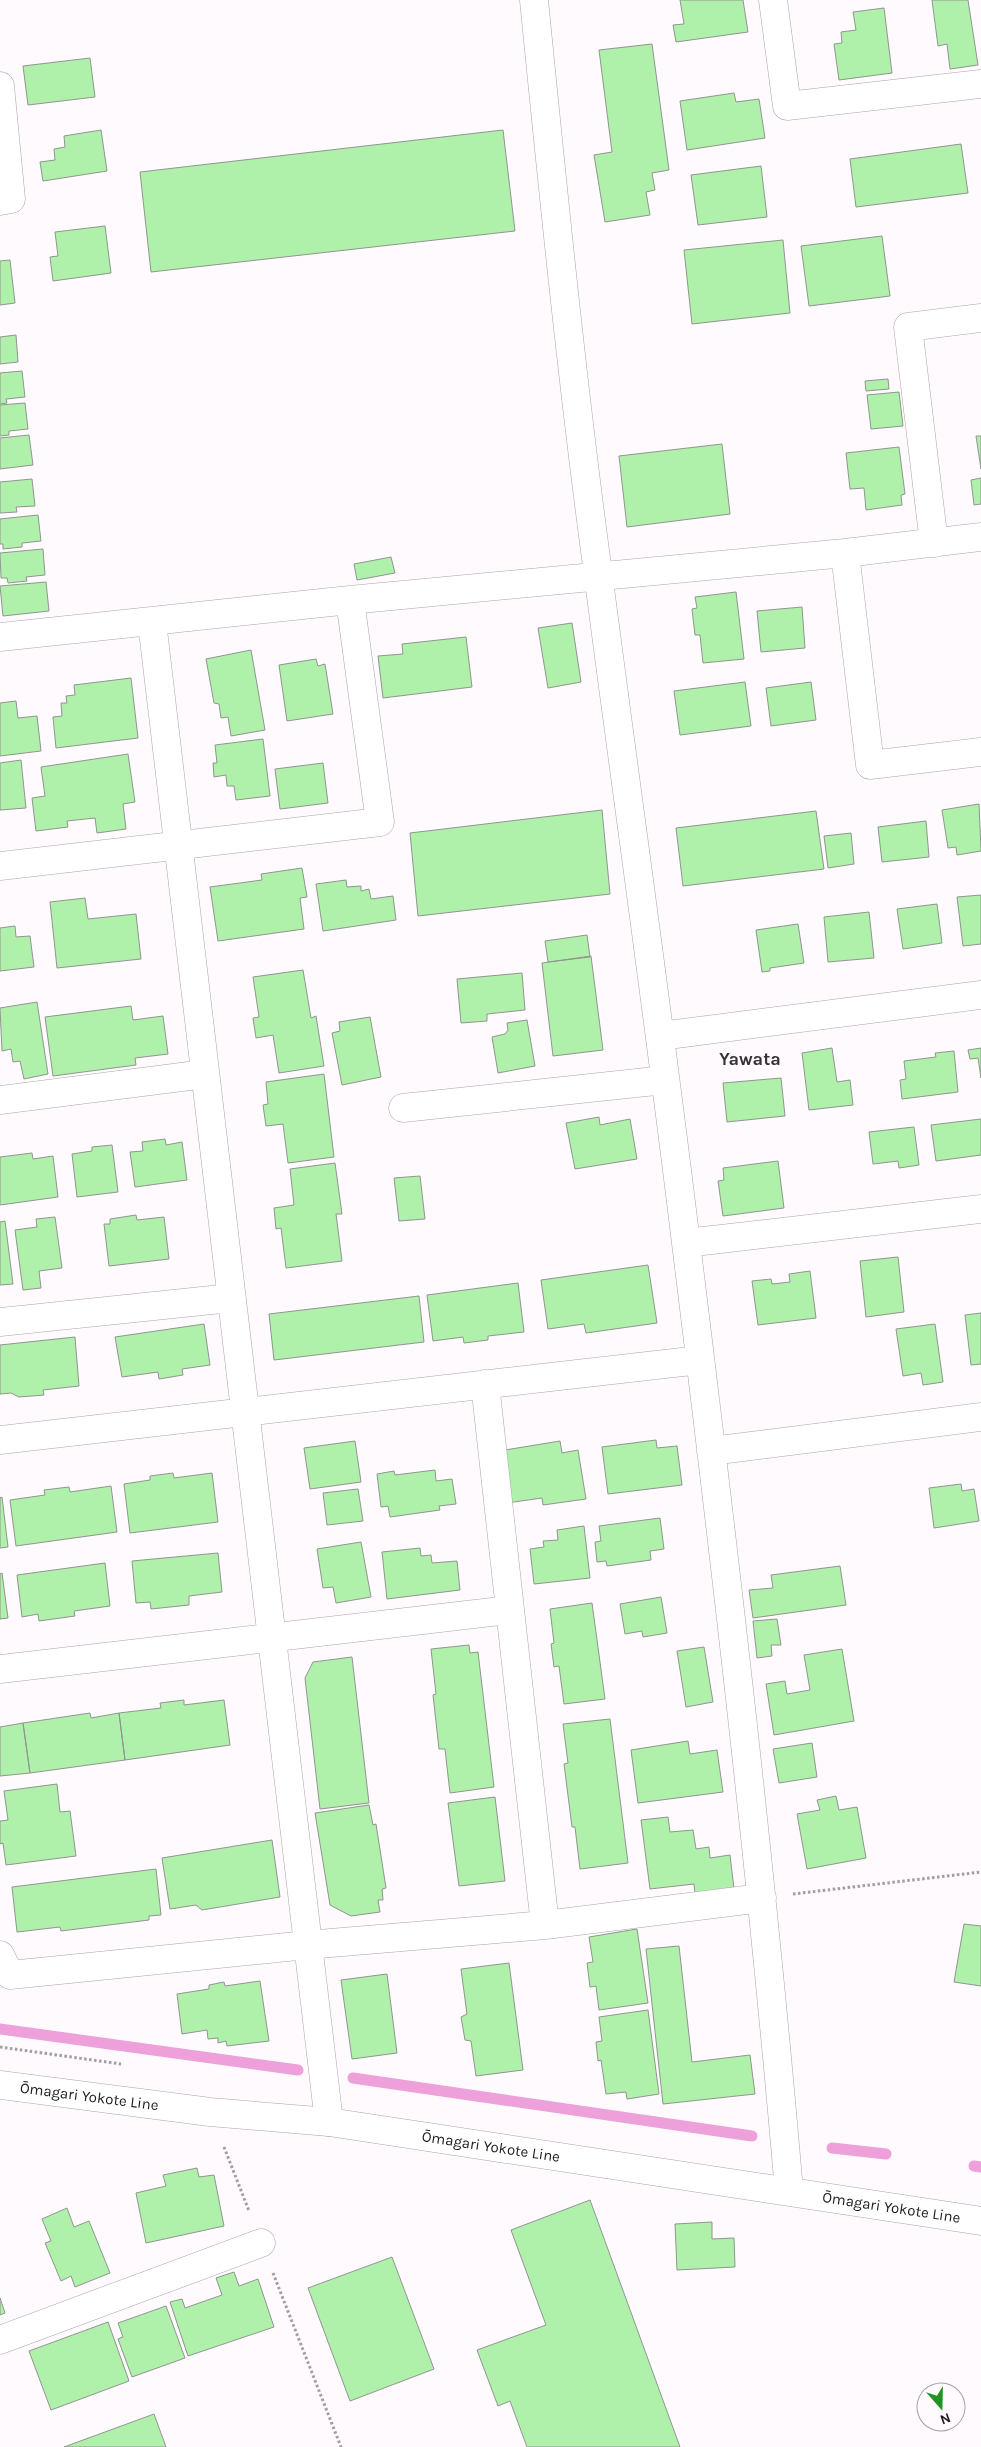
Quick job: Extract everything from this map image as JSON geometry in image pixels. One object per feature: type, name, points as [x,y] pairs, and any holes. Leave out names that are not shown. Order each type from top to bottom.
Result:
[{"type":"street","points":[[534,0],[559,255],[598,577],[660,1036],[711,1451],[762,1898],[789,2191]]},
{"type":"street","points":[[773,0],[786,106],[981,84]]},
{"type":"street","points":[[0,86],[11,199],[0,201]]},
{"type":"street","points":[[934,543],[908,327],[981,318]]},
{"type":"street","points":[[0,637],[350,600],[844,553],[981,537]]},
{"type":"street","points":[[844,553],[870,765],[981,752]]},
{"type":"street","points":[[0,866],[380,822],[350,600]]},
{"type":"street","points":[[152,622],[329,2122]]},
{"type":"street","points":[[660,1036],[981,995]]},
{"type":"street","points":[[0,1100],[205,1074]]},
{"type":"street","points":[[403,1108],[665,1080]]},
{"type":"street","points":[[686,1243],[981,1209]]},
{"type":"street","points":[[0,1322],[231,1298]]},
{"type":"street","points":[[0,1440],[700,1360]]},
{"type":"street","points":[[485,1384],[545,1925]]},
{"type":"street","points":[[711,1451],[981,1417]]},
{"type":"street","points":[[0,1669],[510,1610]]},
{"type":"street","points":[[0,1955],[10,1975],[307,1945],[545,1925],[762,1898]]},
{"type":"street","name":"Ōmagari Yokote Line","points":[[0,2085],[210,2112],[329,2122],[789,2191],[981,2222]]},
{"type":"street","points":[[0,2340],[261,2243]]},
{"type":"path","points":[[762,1898],[981,1872]]},
{"type":"path","points":[[210,2112],[341,2447]]},
{"type":"building","points":[[680,0],[743,0],[748,32],[676,42],[673,25],[684,24]]},
{"type":"building","points":[[932,0],[968,0],[978,65],[950,69],[947,44],[938,46]]},
{"type":"building","points":[[884,8],[892,73],[839,80],[834,44],[842,43],[841,32],[856,30],[853,12]]},
{"type":"building","points":[[652,44],[669,170],[652,173],[655,190],[646,192],[650,215],[605,222],[594,155],[612,152],[599,50]]},
{"type":"building","points":[[90,58],[95,97],[28,105],[23,66]]},
{"type":"building","points":[[734,93],[736,102],[759,99],[765,138],[687,150],[680,101]]},
{"type":"building","points":[[101,130],[107,171],[43,181],[40,162],[55,160],[54,149],[65,147],[64,136]]},
{"type":"building","points":[[503,130],[515,231],[151,272],[140,172]]},
{"type":"building","points":[[961,144],[968,193],[856,207],[850,159]]},
{"type":"building","points":[[761,166],[767,217],[698,225],[691,175]]},
{"type":"building","points":[[105,226],[111,273],[53,281],[50,257],[58,256],[55,232]]},
{"type":"building","points":[[882,236],[890,296],[809,306],[801,246]]},
{"type":"building","points":[[783,240],[790,313],[692,324],[684,250]]},
{"type":"building","points":[[10,260],[15,303],[0,305],[0,261]]},
{"type":"building","points":[[16,335],[18,362],[0,364],[0,337]]},
{"type":"building","points":[[22,371],[25,397],[6,399],[7,403],[0,404],[0,373]]},
{"type":"building","points":[[888,379],[889,389],[866,391],[865,381]]},
{"type":"building","points":[[899,392],[903,426],[871,429],[867,395]]},
{"type":"building","points":[[25,403],[28,429],[9,431],[9,435],[0,436],[0,405]]},
{"type":"building","points":[[29,435],[33,465],[0,469],[0,438]]},
{"type":"building","points":[[976,436],[981,436],[981,469]]},
{"type":"building","points":[[722,444],[730,514],[627,527],[619,456]]},
{"type":"building","points":[[899,447],[905,494],[901,495],[902,505],[866,510],[864,488],[850,489],[846,453]]},
{"type":"building","points":[[981,478],[981,504],[974,505],[971,480]]},
{"type":"building","points":[[32,479],[35,506],[16,507],[17,512],[0,513],[0,482]]},
{"type":"building","points":[[38,515],[41,541],[22,543],[22,547],[3,549],[3,544],[0,544],[0,519]]},
{"type":"building","points":[[43,549],[45,575],[26,577],[27,581],[8,583],[7,578],[1,578],[0,553]]},
{"type":"building","points":[[391,557],[395,573],[357,580],[354,564]]},
{"type":"building","points":[[46,582],[49,611],[3,616],[0,586]]},
{"type":"building","points":[[736,592],[744,659],[703,663],[700,635],[695,635],[692,609],[697,608],[695,597]]},
{"type":"building","points":[[802,607],[805,648],[761,652],[757,611]]},
{"type":"building","points":[[572,623],[581,682],[548,688],[538,628]]},
{"type":"building","points":[[466,637],[472,687],[383,698],[378,656],[403,654],[402,644]]},
{"type":"building","points":[[251,650],[265,730],[231,736],[228,717],[221,718],[219,704],[214,703],[206,659]]},
{"type":"building","points":[[316,659],[318,666],[325,664],[333,714],[287,721],[279,665]]},
{"type":"building","points":[[131,678],[138,738],[56,748],[53,717],[62,716],[61,703],[67,703],[66,696],[75,695],[74,685]]},
{"type":"building","points":[[745,682],[751,726],[680,735],[674,691]]},
{"type":"building","points":[[811,682],[816,720],[771,726],[766,688]]},
{"type":"building","points":[[16,701],[18,718],[37,716],[41,751],[0,756],[0,703]]},
{"type":"building","points":[[263,739],[270,796],[236,800],[234,786],[227,786],[226,775],[214,777],[213,763],[217,763],[215,745]]},
{"type":"building","points":[[128,754],[135,802],[123,804],[126,829],[97,833],[95,818],[67,821],[68,827],[36,831],[32,798],[45,796],[41,767]]},
{"type":"building","points":[[21,760],[26,808],[0,810],[0,763]]},
{"type":"building","points":[[323,763],[328,803],[280,809],[275,769]]},
{"type":"building","points":[[979,804],[981,851],[957,855],[956,847],[948,848],[942,810]]},
{"type":"building","points":[[602,810],[610,894],[418,916],[410,833]]},
{"type":"building","points":[[816,811],[824,869],[683,886],[676,828]]},
{"type":"building","points":[[926,821],[929,857],[882,862],[878,827]]},
{"type":"building","points":[[851,833],[854,864],[828,868],[824,836]]},
{"type":"building","points":[[302,868],[307,897],[300,898],[304,929],[218,941],[210,887],[262,880],[261,874]]},
{"type":"building","points":[[346,880],[347,887],[361,886],[361,891],[369,889],[371,899],[393,896],[396,920],[323,931],[316,884]]},
{"type":"building","points":[[981,895],[981,944],[963,946],[957,897]]},
{"type":"building","points":[[85,898],[88,919],[136,914],[141,959],[57,968],[50,902]]},
{"type":"building","points":[[937,904],[942,943],[903,949],[897,909]]},
{"type":"building","points":[[869,912],[874,958],[828,962],[824,917]]},
{"type":"building","points":[[798,924],[804,963],[770,968],[770,971],[762,972],[756,930]]},
{"type":"building","points":[[15,926],[16,937],[30,936],[34,967],[0,971],[0,928]]},
{"type":"building","points":[[587,935],[590,957],[548,962],[545,941]]},
{"type":"building","points":[[591,956],[603,1050],[553,1056],[542,963]]},
{"type":"building","points":[[303,970],[311,1018],[316,1016],[324,1066],[279,1073],[273,1035],[256,1038],[253,1018],[259,1017],[253,977]]},
{"type":"building","points":[[522,973],[525,1010],[487,1014],[487,1021],[461,1023],[457,979]]},
{"type":"building","points":[[37,1002],[48,1074],[24,1079],[20,1061],[13,1062],[11,1049],[2,1051],[0,1008]]},
{"type":"building","points":[[131,1006],[133,1020],[163,1016],[168,1054],[135,1058],[136,1065],[53,1076],[45,1017]]},
{"type":"building","points":[[370,1017],[381,1077],[342,1085],[332,1033],[340,1031],[339,1022]]},
{"type":"building","points":[[527,1020],[535,1066],[498,1073],[492,1037],[505,1034],[508,1030],[507,1023]]},
{"type":"building","points":[[832,1048],[837,1082],[850,1080],[853,1105],[809,1110],[802,1053]]},
{"type":"building","points":[[981,1048],[981,1078],[978,1058],[970,1059],[968,1050]]},
{"type":"building","points":[[954,1051],[958,1092],[902,1099],[900,1080],[906,1079],[904,1061],[936,1057],[935,1053]]},
{"type":"building","points":[[324,1074],[334,1157],[288,1163],[283,1124],[266,1126],[263,1105],[268,1104],[266,1082]]},
{"type":"building","points":[[781,1078],[785,1116],[727,1122],[723,1083]]},
{"type":"building","points":[[599,1117],[600,1125],[630,1119],[637,1159],[575,1169],[566,1123]]},
{"type":"building","points":[[981,1119],[981,1155],[936,1161],[931,1125]]},
{"type":"building","points":[[914,1127],[919,1165],[899,1168],[898,1161],[873,1164],[869,1132]]},
{"type":"building","points":[[165,1139],[166,1145],[182,1142],[187,1180],[135,1187],[130,1152],[143,1151],[142,1142]]},
{"type":"building","points":[[112,1145],[118,1192],[77,1197],[72,1154],[92,1151],[92,1147]]},
{"type":"building","points":[[32,1153],[33,1159],[53,1156],[58,1197],[0,1205],[0,1157]]},
{"type":"building","points":[[778,1161],[784,1208],[723,1216],[718,1181],[724,1180],[723,1168]]},
{"type":"building","points":[[335,1163],[342,1214],[336,1214],[342,1261],[286,1268],[281,1228],[276,1229],[274,1208],[294,1205],[290,1169]]},
{"type":"building","points":[[420,1176],[425,1219],[399,1221],[394,1178]]},
{"type":"building","points":[[136,1215],[137,1220],[164,1217],[169,1259],[109,1266],[104,1224],[110,1224],[110,1219]]},
{"type":"building","points":[[55,1217],[62,1268],[39,1271],[41,1288],[23,1290],[15,1230],[37,1227],[36,1219]]},
{"type":"building","points":[[5,1221],[13,1284],[0,1285],[0,1222]]},
{"type":"building","points":[[898,1257],[904,1312],[866,1317],[860,1261]]},
{"type":"building","points":[[648,1265],[657,1323],[586,1333],[584,1324],[548,1329],[541,1280]]},
{"type":"building","points":[[810,1271],[816,1318],[758,1325],[752,1281],[771,1279],[772,1284],[790,1282],[789,1274]]},
{"type":"building","points":[[518,1283],[524,1332],[488,1336],[488,1340],[464,1343],[463,1337],[433,1341],[427,1295]]},
{"type":"building","points":[[419,1296],[424,1342],[274,1360],[269,1314]]},
{"type":"building","points":[[981,1313],[981,1364],[971,1365],[965,1315]]},
{"type":"building","points":[[204,1324],[210,1365],[182,1369],[183,1375],[159,1379],[158,1372],[122,1377],[115,1337]]},
{"type":"building","points":[[935,1324],[943,1382],[923,1385],[921,1373],[903,1376],[896,1329]]},
{"type":"building","points":[[75,1337],[79,1386],[43,1390],[44,1395],[19,1397],[11,1393],[0,1394],[0,1345]]},
{"type":"building","points":[[656,1440],[657,1448],[677,1446],[682,1485],[608,1494],[602,1447]]},
{"type":"building","points":[[355,1441],[361,1482],[310,1489],[304,1448]]},
{"type":"building","points":[[560,1441],[562,1453],[578,1450],[586,1499],[543,1505],[542,1498],[507,1503],[499,1451]]},
{"type":"building","points":[[435,1470],[436,1481],[452,1479],[456,1504],[439,1506],[440,1510],[390,1517],[388,1506],[381,1507],[377,1474],[394,1471],[395,1475]]},
{"type":"building","points":[[173,1473],[174,1478],[212,1473],[218,1522],[130,1533],[124,1484],[150,1480],[150,1476]]},
{"type":"building","points":[[961,1484],[962,1491],[974,1489],[979,1521],[934,1528],[929,1488]]},
{"type":"building","points":[[111,1486],[117,1532],[16,1546],[10,1500],[45,1495],[44,1490],[69,1487],[70,1492]]},
{"type":"building","points":[[358,1489],[363,1521],[327,1525],[323,1493]]},
{"type":"building","points":[[2,1497],[8,1547],[0,1548],[0,1498]]},
{"type":"building","points":[[660,1518],[664,1549],[650,1551],[651,1560],[607,1566],[606,1561],[597,1562],[595,1542],[601,1541],[599,1526]]},
{"type":"building","points":[[584,1526],[590,1578],[534,1584],[530,1549],[544,1547],[543,1541],[558,1540],[557,1530]]},
{"type":"building","points":[[361,1542],[371,1597],[336,1603],[333,1587],[323,1588],[317,1549]]},
{"type":"building","points":[[420,1548],[421,1556],[431,1555],[432,1563],[457,1561],[460,1590],[387,1599],[382,1552]]},
{"type":"building","points":[[218,1553],[222,1592],[189,1596],[189,1605],[151,1609],[150,1602],[136,1603],[132,1561]]},
{"type":"building","points":[[105,1563],[110,1606],[74,1611],[75,1616],[39,1621],[38,1614],[22,1617],[17,1575]]},
{"type":"building","points":[[840,1566],[846,1605],[753,1618],[749,1590],[773,1588],[771,1575]]},
{"type":"building","points":[[2,1573],[8,1618],[0,1619],[0,1574]]},
{"type":"building","points":[[661,1597],[667,1633],[643,1637],[642,1631],[625,1634],[620,1604]]},
{"type":"building","points":[[592,1603],[605,1699],[564,1704],[559,1666],[554,1667],[551,1644],[554,1643],[550,1609]]},
{"type":"building","points":[[777,1619],[781,1645],[771,1645],[772,1656],[757,1658],[753,1621]]},
{"type":"building","points":[[469,1645],[470,1653],[478,1652],[494,1787],[450,1793],[445,1749],[439,1749],[433,1695],[436,1694],[431,1649]]},
{"type":"building","points":[[704,1647],[713,1702],[686,1707],[677,1651]]},
{"type":"building","points":[[842,1649],[854,1721],[774,1735],[766,1684],[785,1681],[787,1694],[810,1690],[804,1655]]},
{"type":"building","points":[[352,1657],[369,1803],[320,1809],[305,1678],[313,1662]]},
{"type":"building","points":[[184,1700],[184,1705],[224,1700],[230,1745],[125,1760],[119,1713],[161,1708],[160,1703]]},
{"type":"building","points":[[90,1713],[91,1718],[119,1713],[125,1760],[30,1773],[23,1723]]},
{"type":"building","points":[[610,1719],[628,1863],[580,1869],[575,1827],[572,1827],[564,1764],[568,1763],[563,1724]]},
{"type":"building","points":[[23,1723],[30,1773],[0,1776],[0,1727]]},
{"type":"building","points":[[688,1741],[690,1754],[717,1750],[723,1792],[638,1803],[631,1750]]},
{"type":"building","points":[[812,1743],[817,1777],[779,1783],[773,1749]]},
{"type":"building","points":[[57,1784],[60,1812],[70,1811],[76,1856],[6,1865],[3,1843],[0,1844],[0,1821],[8,1820],[4,1791]]},
{"type":"building","points":[[836,1796],[839,1810],[857,1807],[866,1858],[807,1869],[797,1814],[820,1810],[817,1800]]},
{"type":"building","points":[[495,1797],[505,1881],[459,1886],[448,1803]]},
{"type":"building","points":[[369,1805],[373,1825],[376,1824],[386,1888],[382,1889],[383,1900],[378,1900],[380,1912],[351,1916],[330,1905],[315,1813]]},
{"type":"building","points":[[668,1817],[670,1832],[693,1830],[696,1849],[709,1847],[710,1858],[730,1855],[734,1889],[695,1894],[694,1884],[650,1889],[641,1820]]},
{"type":"building","points":[[272,1840],[280,1897],[202,1910],[196,1905],[170,1909],[162,1858]]},
{"type":"building","points":[[156,1869],[161,1915],[149,1916],[149,1920],[61,1931],[60,1927],[17,1932],[12,1887]]},
{"type":"building","points":[[964,1924],[981,1926],[981,1986],[954,1982]]},
{"type":"building","points":[[637,1929],[648,2003],[599,2010],[596,1986],[590,1987],[587,1963],[593,1962],[589,1937]]},
{"type":"building","points":[[679,1946],[692,2062],[750,2055],[755,2094],[663,2104],[646,1949]]},
{"type":"building","points":[[509,1963],[523,2070],[476,2076],[471,2041],[465,2040],[461,2017],[467,2014],[461,1969]]},
{"type":"building","points":[[387,1974],[397,2053],[352,2059],[341,1980]]},
{"type":"building","points":[[260,1981],[269,2041],[227,2046],[226,2041],[218,2043],[218,2038],[208,2039],[207,2030],[182,2034],[177,1994],[209,1989],[209,1985],[224,1982],[225,1986]]},
{"type":"building","points":[[648,2010],[659,2094],[627,2099],[626,2092],[606,2094],[601,2060],[598,2061],[596,2042],[602,2041],[599,2017]]},
{"type":"building","points":[[197,2168],[199,2177],[214,2175],[224,2226],[146,2243],[136,2193],[166,2186],[163,2175]]},
{"type":"building","points":[[590,2200],[680,2447],[527,2447],[510,2401],[498,2406],[477,2350],[546,2325],[511,2230]]},
{"type":"building","points":[[67,2208],[74,2227],[89,2221],[110,2273],[75,2287],[71,2276],[61,2281],[45,2243],[51,2241],[42,2219]]},
{"type":"building","points":[[712,2222],[712,2239],[734,2238],[735,2267],[677,2270],[675,2224]]},
{"type":"building","points":[[392,2257],[434,2369],[350,2401],[308,2288]]},
{"type":"building","points":[[234,2272],[239,2286],[258,2279],[274,2327],[188,2356],[170,2302],[182,2299],[185,2308],[222,2295],[216,2278]]},
{"type":"building","points":[[0,2298],[5,2313],[0,2315]]},
{"type":"building","points":[[166,2306],[185,2358],[132,2377],[118,2339],[123,2337],[118,2323]]},
{"type":"building","points":[[108,2322],[129,2381],[51,2410],[29,2351]]},
{"type":"building","points":[[154,2414],[166,2447],[64,2447]]},
{"type":"waterway","points":[[0,2029],[298,2070]]},
{"type":"waterway","points":[[353,2078],[752,2136]]},
{"type":"waterway","points":[[832,2148],[886,2154]]},
{"type":"waterway","points":[[974,2166],[981,2167]]},
{"type":"district","name":"Yawata","points":[[750,1059]]}]
